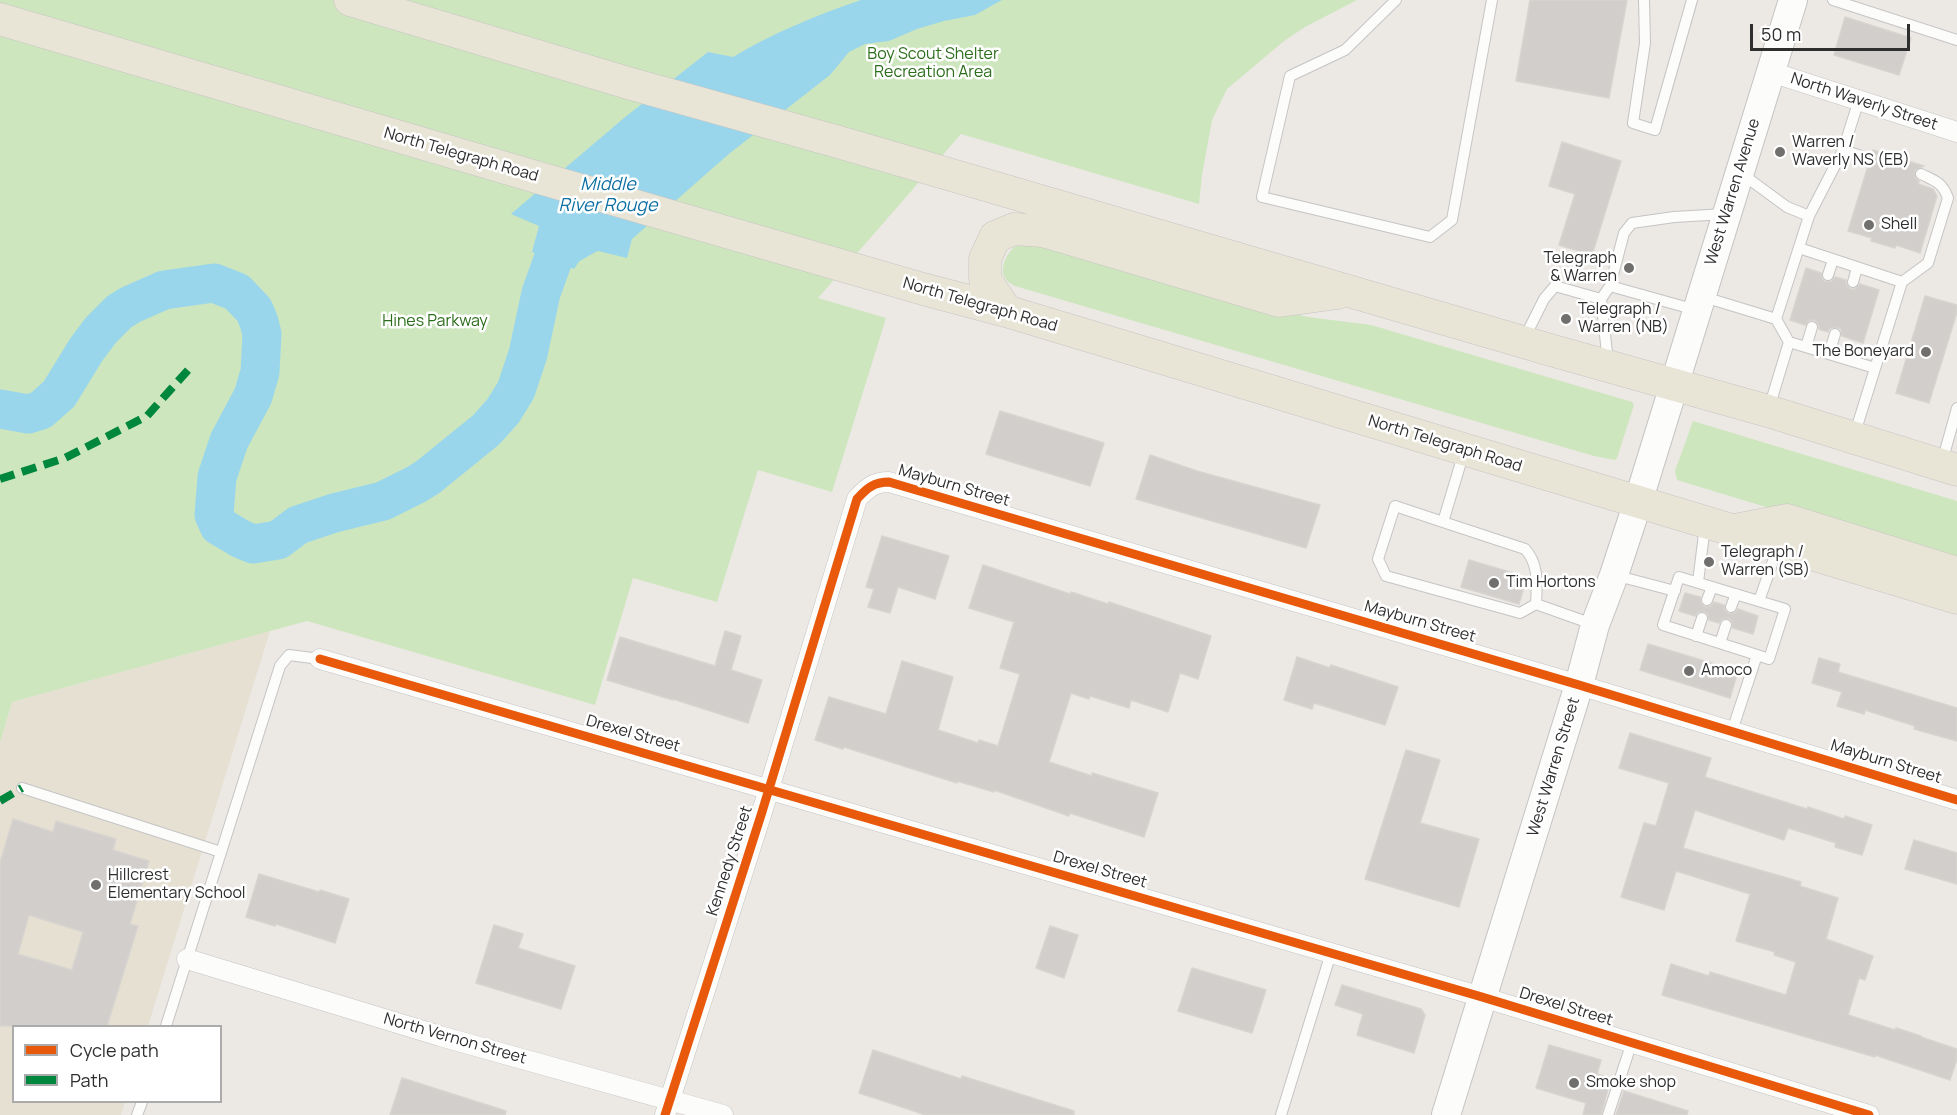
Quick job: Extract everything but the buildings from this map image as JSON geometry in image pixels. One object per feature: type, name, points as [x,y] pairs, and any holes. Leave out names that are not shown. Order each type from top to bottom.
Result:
[{"type":"main road","points":[[350,0],[628,83],[1768,411],[1949,467]]},
{"type":"main road","name":"West Warren Avenue","points":[[1673,384],[1793,0]]},
{"type":"main road","name":"North Telegraph Road","points":[[0,19],[543,179],[1006,311],[1957,598]]},
{"type":"main road","points":[[1006,311],[985,279],[985,259],[995,237],[1014,229],[1043,231],[1279,301],[1351,291]]},
{"type":"main road","name":"West Warren Street","points":[[1446,1115],[1580,685],[1595,625],[1638,502],[1673,384]]},
{"type":"main road","points":[[1737,530],[1787,520],[1957,573]]},
{"type":"street","name":"North Waverly Street","points":[[1771,72],[1956,128]]},
{"type":"street","name":"Mayburn Street","points":[[873,485],[888,482],[1580,685],[1957,800]]},
{"type":"street","name":"Kennedy Street","points":[[668,1107],[769,789],[857,499],[873,485]]},
{"type":"street","name":"Drexel Street","points":[[320,659],[1482,997],[1869,1115]]},
{"type":"street","name":"North Vernon Street","points":[[188,959],[668,1107],[723,1115]]},
{"type":"lane","points":[[1396,0],[1345,50],[1290,76],[1262,197],[1430,237],[1452,220],[1492,0]]},
{"type":"lane","points":[[1644,0],[1645,43],[1633,123],[1655,130],[1692,0]]},
{"type":"lane","points":[[1833,0],[1858,4],[1957,40]]},
{"type":"lane","points":[[1859,100],[1843,150],[1809,216],[1776,319],[1789,342],[1875,368]]},
{"type":"lane","points":[[1843,150],[1870,159]]},
{"type":"lane","points":[[1740,172],[1787,207],[1809,216]]},
{"type":"lane","points":[[1854,438],[1902,282],[1928,263],[1948,198],[1944,188],[1936,181],[1921,174]]},
{"type":"lane","points":[[1609,367],[1601,299],[1610,286],[1624,233],[1632,223],[1674,217],[1726,214]]},
{"type":"lane","points":[[1799,248],[1902,282]]},
{"type":"lane","points":[[1828,275],[1833,260]]},
{"type":"lane","points":[[1852,282],[1857,268]]},
{"type":"lane","points":[[1523,342],[1544,299],[1555,286],[1601,299]]},
{"type":"lane","points":[[1610,286],[1776,319]]},
{"type":"lane","points":[[1806,347],[1812,327]]},
{"type":"lane","points":[[1829,354],[1835,334]]},
{"type":"lane","points":[[1768,411],[1789,342]]},
{"type":"lane","points":[[1949,467],[1957,408]]},
{"type":"lane","points":[[1443,522],[1465,450]]},
{"type":"lane","points":[[1536,604],[1537,577],[1533,558],[1525,549],[1395,506],[1378,560],[1386,576],[1520,613],[1536,604],[1595,625]]},
{"type":"lane","points":[[1698,582],[1705,522]]},
{"type":"lane","points":[[1759,601],[1780,543]]},
{"type":"lane","points":[[1614,574],[1675,591]]},
{"type":"lane","points":[[1679,577],[1698,582],[1785,609],[1769,659],[1663,626],[1679,577]]},
{"type":"lane","points":[[1707,600],[1712,587]]},
{"type":"lane","points":[[1731,607],[1736,594]]},
{"type":"lane","points":[[1696,636],[1702,618]]},
{"type":"lane","points":[[1720,643],[1725,626]]},
{"type":"lane","points":[[166,1025],[280,666],[289,655],[320,659]]},
{"type":"lane","points":[[1732,731],[1757,655]]},
{"type":"lane","points":[[22,788],[221,852]]},
{"type":"lane","points":[[1281,1115],[1331,953]]},
{"type":"lane","points":[[1608,1115],[1632,1042]]},
{"type":"shaded area","name":"Hillcrest Elementary School","points":[[270,631],[148,1025],[12,1025],[12,1103],[125,1103],[121,1115],[0,1115],[0,743],[12,702]]},
{"type":"green space","name":"Hines Parkway","points":[[0,0],[1357,0],[1305,27],[1284,41],[1227,89],[1212,120],[1199,204],[961,134],[818,298],[886,318],[832,492],[758,470],[717,602],[633,578],[595,705],[307,621],[12,702],[0,743]]},
{"type":"green space","points":[[1038,242],[1259,306],[1308,317],[1371,325],[1632,402],[1634,405],[1617,458],[1615,460],[1594,456],[1010,283],[1003,272],[1008,254],[1018,245]]},
{"type":"green space","points":[[1693,421],[1957,501],[1957,565],[1677,480],[1675,471]]},
{"type":"water","name":"Middle River Rouge","points":[[861,0],[1002,0],[975,15],[917,29],[889,41],[865,44],[849,52],[830,75],[730,153],[632,239],[627,258],[598,251],[586,251],[574,269],[532,252],[539,226],[511,214],[624,118],[708,52],[733,57],[796,25]]},
{"type":"waterway","name":"Middle River Rouge","points":[[0,409],[28,414],[41,410],[59,394],[101,330],[119,312],[130,305],[164,290],[214,283],[237,292],[254,310],[259,322],[262,334],[260,372],[253,396],[229,441],[217,477],[214,515],[219,526],[253,544],[278,540],[298,525],[383,501],[417,484],[486,430],[503,411],[516,390],[528,354],[541,293],[554,257],[563,248],[595,230]]},
{"type":"marked path","points":[[0,479],[65,458],[147,416],[189,369]]},
{"type":"marked path","points":[[0,801],[22,788]]},
{"type":"cycle path","points":[[665,1115],[762,812],[857,499],[879,483],[889,482],[1579,685],[1957,800]]},
{"type":"cycle path","points":[[320,659],[1482,997],[1869,1115]]},
{"type":"place","name":"Warren / Waverly NS (EB)","points":[[1780,152]]},
{"type":"place","name":"Shell","points":[[1869,225]]},
{"type":"place","name":"Telegraph & Warren","points":[[1629,268]]},
{"type":"place","name":"Telegraph / Warren (NB)","points":[[1566,319]]},
{"type":"place","name":"The Boneyard","points":[[1926,352]]},
{"type":"place","name":"Telegraph / Warren (SB)","points":[[1709,562]]},
{"type":"place","name":"Tim Hortons","points":[[1494,583]]},
{"type":"place","name":"Amoco","points":[[1689,671]]},
{"type":"place","name":"Hillcrest Elementary School","points":[[96,885]]},
{"type":"place","name":"Smoke shop","points":[[1574,1083]]},
{"type":"park label","name":"Boy Scout Shelter Recreation Area","points":[[933,64]]}]
